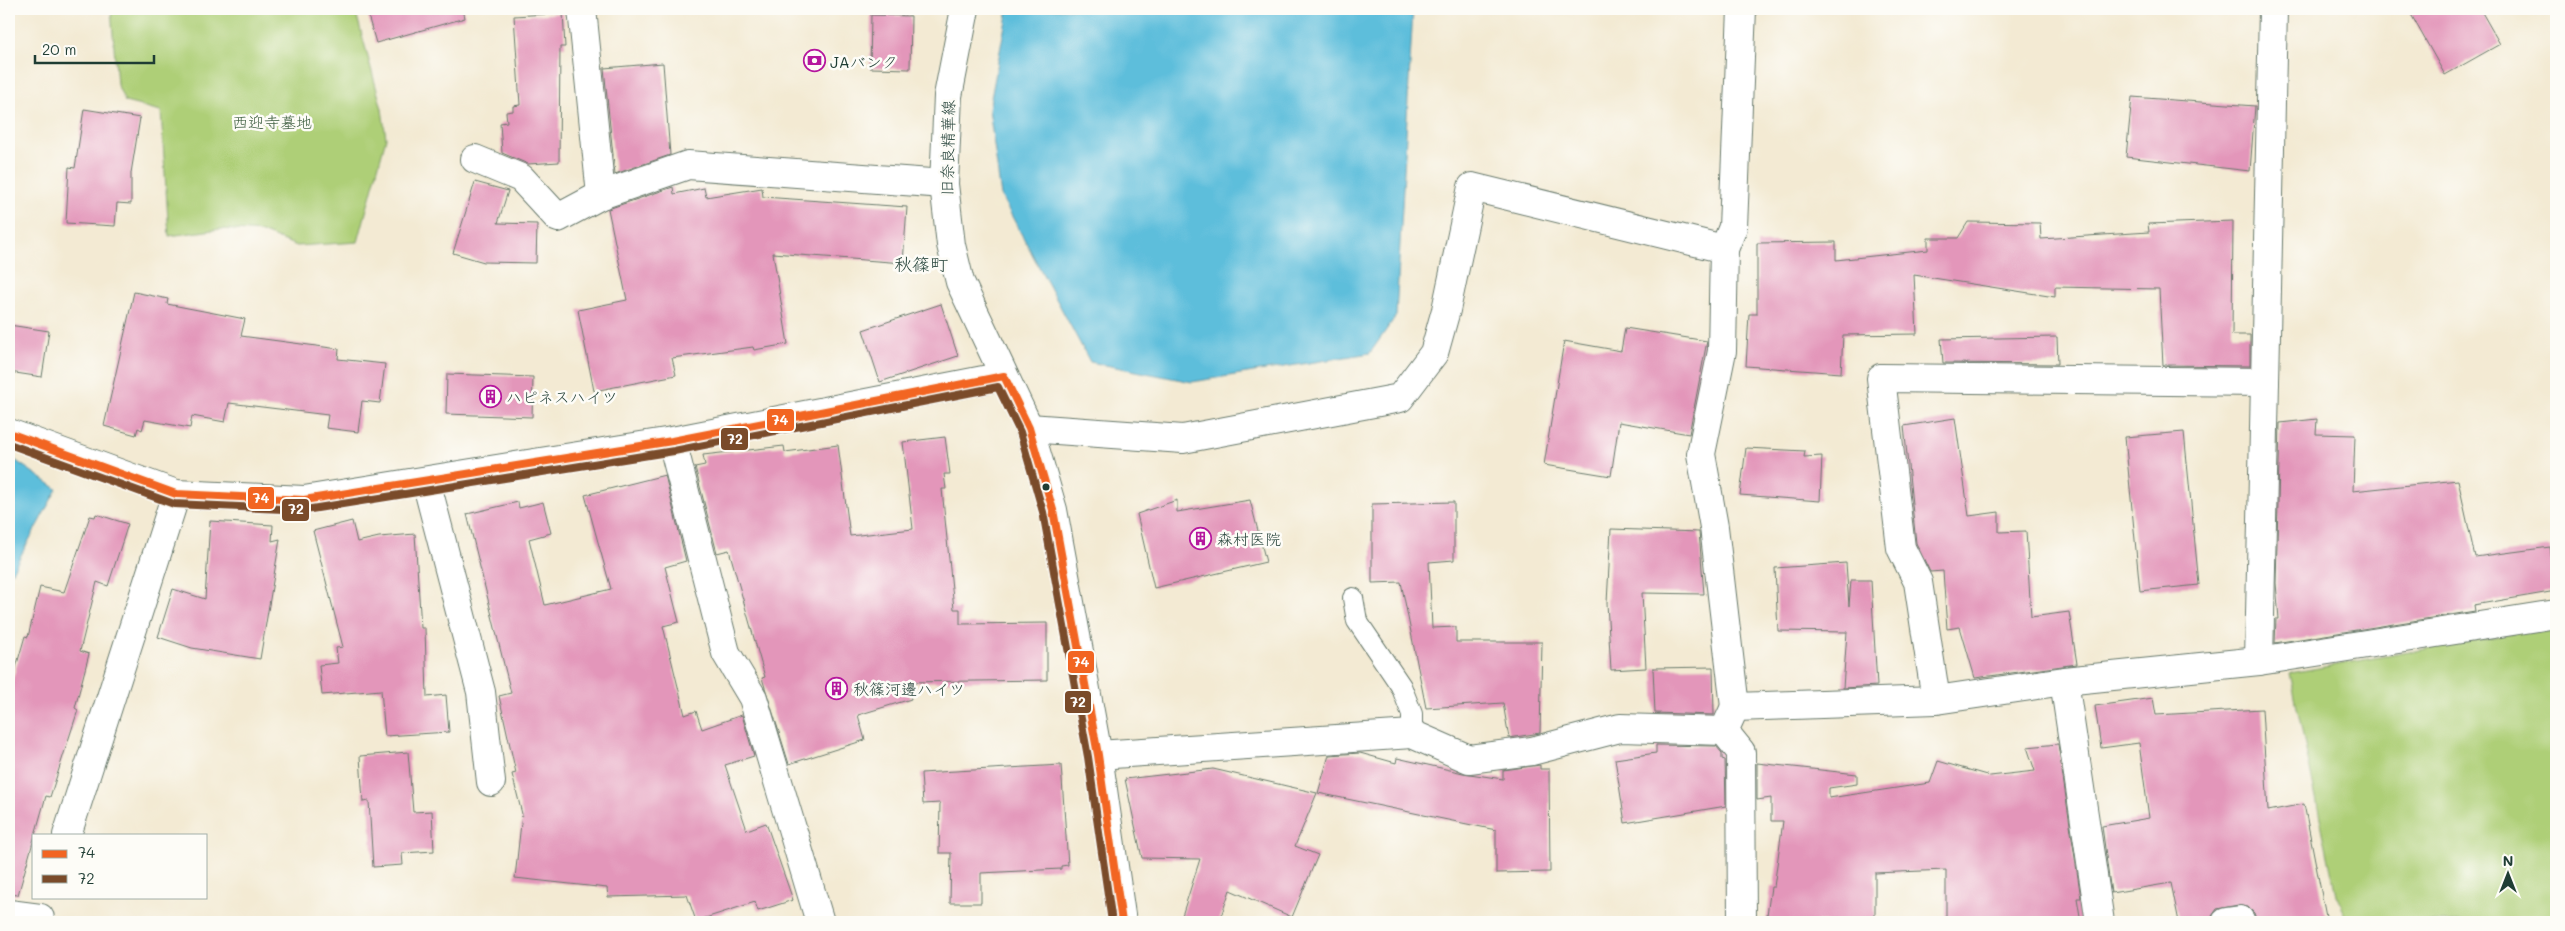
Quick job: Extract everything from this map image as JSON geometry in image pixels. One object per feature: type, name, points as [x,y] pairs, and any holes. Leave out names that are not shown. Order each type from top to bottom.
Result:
[{"type":"street","points":[[582,9],[600,195]]},
{"type":"street","name":"旧奈良精華線","points":[[965,9],[948,96],[944,184],[951,245],[960,282],[1029,428],[1053,510],[1098,755],[1122,922]]},
{"type":"street","points":[[1742,9],[1733,227],[1724,249],[1722,351],[1701,454],[1714,527],[1729,719],[1741,752],[1742,922]]},
{"type":"street","points":[[2259,661],[2272,9]]},
{"type":"street","points":[[475,159],[521,178],[558,218],[600,195],[688,165],[944,184]]},
{"type":"street","points":[[1029,428],[1183,439],[1400,398],[1434,353],[1446,310],[1472,187],[1724,249]]},
{"type":"street","points":[[9,433],[176,494],[304,500],[672,441],[1004,376]]},
{"type":"street","points":[[1936,700],[1918,582],[1901,548],[1881,378],[2265,382]]},
{"type":"street","points":[[672,441],[726,653],[752,698],[820,922]]},
{"type":"street","points":[[426,481],[481,692],[491,782]]},
{"type":"street","points":[[67,834],[176,494]]},
{"type":"street","points":[[1098,755],[1412,734],[1470,759],[1532,751],[1620,728],[1936,700],[2064,681],[2259,661],[2556,614]]},
{"type":"street","points":[[2064,681],[2100,922]]},
{"type":"street","points":[[9,914],[43,913]]},
{"type":"street","points":[[2226,922],[2240,920],[2241,922]]},
{"type":"lane","points":[[1353,598],[1357,621],[1401,686],[1412,714],[1412,734]]},
{"type":"green space","name":"西迎寺墓地","points":[[111,9],[355,9],[382,109],[386,138],[358,242],[297,246],[261,232],[221,229],[169,236],[161,111],[125,102],[117,84]]},
{"type":"green space","points":[[2556,626],[2556,922],[2349,922],[2336,895],[2290,673]]},
{"type":"water","points":[[1008,9],[1413,9],[1396,316],[1370,353],[1192,382],[1090,362],[1001,196],[989,109]]},
{"type":"water","points":[[9,456],[57,489],[9,577]]},
{"type":"building","points":[[366,9],[463,9],[465,18],[376,43]]},
{"type":"building","points":[[2408,9],[2480,9],[2500,44],[2445,75]]},
{"type":"building","points":[[563,13],[565,47],[560,47],[559,162],[528,164],[502,153],[500,123],[507,122],[506,112],[513,111],[513,106],[520,105],[514,16]]},
{"type":"building","points":[[871,15],[911,16],[910,69],[870,68]]},
{"type":"building","points":[[663,63],[670,155],[615,174],[604,68]]},
{"type":"building","points":[[2132,97],[2255,106],[2250,171],[2126,157]]},
{"type":"building","points":[[84,109],[140,118],[131,173],[131,204],[117,203],[115,226],[66,223],[69,167],[75,168]]},
{"type":"building","points":[[475,182],[508,191],[498,223],[537,224],[536,263],[484,262],[453,253]]},
{"type":"building","points":[[673,187],[674,194],[704,188],[706,197],[762,188],[763,197],[907,207],[903,263],[773,253],[788,344],[754,350],[753,347],[672,358],[676,375],[594,391],[578,310],[627,300],[608,209]]},
{"type":"building","points":[[2233,221],[2232,335],[2250,335],[2250,366],[2163,365],[2159,289],[2055,287],[2055,297],[1914,275],[1917,334],[1843,335],[1841,373],[1746,366],[1749,314],[1757,314],[1757,243],[1836,242],[1836,260],[1928,250],[1928,238],[1958,238],[1968,222],[2040,223],[2041,239],[2149,232],[2148,224]]},
{"type":"building","points":[[134,292],[168,299],[167,304],[245,319],[241,336],[339,349],[338,359],[385,364],[380,403],[362,401],[358,432],[326,428],[328,415],[229,403],[225,422],[192,416],[190,428],[145,420],[142,430],[138,428],[136,435],[104,426]]},
{"type":"building","points":[[941,304],[958,356],[880,382],[863,330]]},
{"type":"building","points":[[9,325],[49,331],[42,377],[9,372]]},
{"type":"building","points":[[1625,328],[1707,341],[1689,434],[1619,422],[1611,476],[1544,465],[1564,341],[1621,351]]},
{"type":"building","points":[[2057,337],[2058,364],[1943,363],[1941,339]]},
{"type":"building","name":"ハピネスハイツ","points":[[447,374],[533,377],[532,417],[446,414]]},
{"type":"building","points":[[1955,418],[1969,516],[1999,512],[1999,532],[2026,531],[2031,617],[2069,612],[2077,664],[1975,678],[1960,627],[1947,629],[1943,571],[1930,572],[1916,543],[1904,426]]},
{"type":"building","points":[[2317,419],[2316,434],[2355,435],[2353,491],[2458,480],[2475,557],[2550,547],[2556,591],[2474,605],[2475,611],[2275,643],[2276,619],[2279,619],[2276,583],[2280,423]]},
{"type":"building","points":[[2184,432],[2199,585],[2140,591],[2125,437]]},
{"type":"building","points":[[945,437],[950,474],[944,474],[946,489],[942,489],[954,609],[960,609],[960,624],[1047,623],[1047,680],[906,682],[911,699],[858,715],[865,740],[789,764],[762,678],[765,677],[729,550],[717,553],[695,467],[705,465],[703,455],[784,446],[785,452],[838,445],[850,536],[913,529],[903,442]]},
{"type":"building","points":[[1746,448],[1805,451],[1804,457],[1822,456],[1820,501],[1740,495]]},
{"type":"building","points":[[665,475],[686,561],[665,567],[679,622],[663,626],[685,715],[696,711],[702,729],[742,715],[754,756],[725,765],[747,830],[766,823],[793,900],[758,911],[755,902],[696,921],[687,895],[608,897],[607,888],[515,878],[522,814],[512,774],[516,773],[499,696],[511,693],[467,514],[518,502],[519,508],[543,502],[551,533],[529,539],[545,605],[611,589],[585,495]]},
{"type":"building","name":"森村医院","points":[[1177,500],[1177,512],[1250,500],[1266,562],[1154,588],[1137,514]]},
{"type":"building","points":[[1454,502],[1454,560],[1429,562],[1432,628],[1456,627],[1456,642],[1542,642],[1540,733],[1509,738],[1503,703],[1426,708],[1401,582],[1372,583],[1372,504]]},
{"type":"building","points":[[96,514],[128,524],[108,586],[97,582],[80,651],[89,654],[75,708],[78,710],[50,797],[46,796],[35,834],[32,834],[32,846],[18,895],[9,894],[9,692],[25,636],[28,637],[40,587],[64,592],[90,516],[95,517]]},
{"type":"building","points":[[210,521],[273,525],[272,541],[280,539],[260,659],[192,648],[158,637],[173,589],[205,599]]},
{"type":"building","points":[[352,521],[357,542],[379,537],[415,534],[421,628],[425,628],[427,697],[446,695],[449,732],[385,736],[381,690],[322,695],[319,665],[338,663],[336,648],[343,647],[313,531]]},
{"type":"building","points":[[1611,529],[1699,532],[1704,594],[1642,593],[1646,668],[1611,670],[1607,603]]},
{"type":"building","points":[[1846,563],[1849,606],[1851,580],[1871,580],[1877,686],[1843,688],[1847,632],[1778,631],[1775,568]]},
{"type":"building","points":[[1713,667],[1714,715],[1655,713],[1653,668]]},
{"type":"building","points":[[2153,698],[2156,715],[2262,709],[2268,811],[2304,804],[2327,922],[2257,922],[2254,913],[2248,907],[2238,905],[2217,909],[2212,916],[2211,922],[2179,922],[2171,883],[2111,893],[2102,826],[2149,818],[2139,743],[2101,748],[2095,706]]},
{"type":"building","points":[[2058,744],[2081,898],[2077,898],[2081,922],[1946,922],[1946,870],[1875,873],[1875,922],[1766,922],[1771,887],[1774,887],[1783,821],[1771,821],[1771,798],[1757,800],[1757,763],[1857,774],[1857,784],[1829,788],[1829,798],[1930,783],[1938,761],[1990,776],[2035,771],[2027,747]]},
{"type":"building","points":[[1656,745],[1716,746],[1722,753],[1722,759],[1725,760],[1726,806],[1625,823],[1615,759],[1656,753]]},
{"type":"building","points":[[408,752],[413,812],[432,811],[434,851],[402,853],[403,865],[373,867],[369,801],[363,802],[360,756]]},
{"type":"building","points":[[1360,753],[1396,763],[1397,758],[1463,773],[1503,779],[1503,770],[1540,765],[1540,769],[1549,769],[1550,872],[1496,873],[1496,830],[1318,793],[1329,755]]},
{"type":"building","points":[[1061,765],[1068,865],[1061,866],[1061,869],[981,873],[981,903],[950,903],[951,853],[939,853],[940,803],[923,804],[921,773]]},
{"type":"building","points":[[1213,769],[1317,793],[1295,846],[1318,855],[1292,917],[1230,890],[1219,922],[1180,922],[1200,859],[1142,858],[1125,779]]},
{"type":"transit line","name":"74","points":[[9,433],[176,494],[304,500],[672,441],[1004,376],[1029,428],[1053,510],[1098,755],[1122,922]]},
{"type":"transit line","name":"72","points":[[9,444],[174,504],[305,510],[674,451],[998,387],[1020,432],[1043,512],[1088,757],[1112,922]]},
{"type":"place","name":"JAバンク","points":[[814,61]]},
{"type":"place","name":"ハピネスハイツ","points":[[490,396]]},
{"type":"place","name":"森村医院","points":[[1201,538]]},
{"type":"place","name":"秋篠河邊ハイツ","points":[[837,688]]},
{"type":"district","name":"秋篠町","points":[[921,264]]}]
